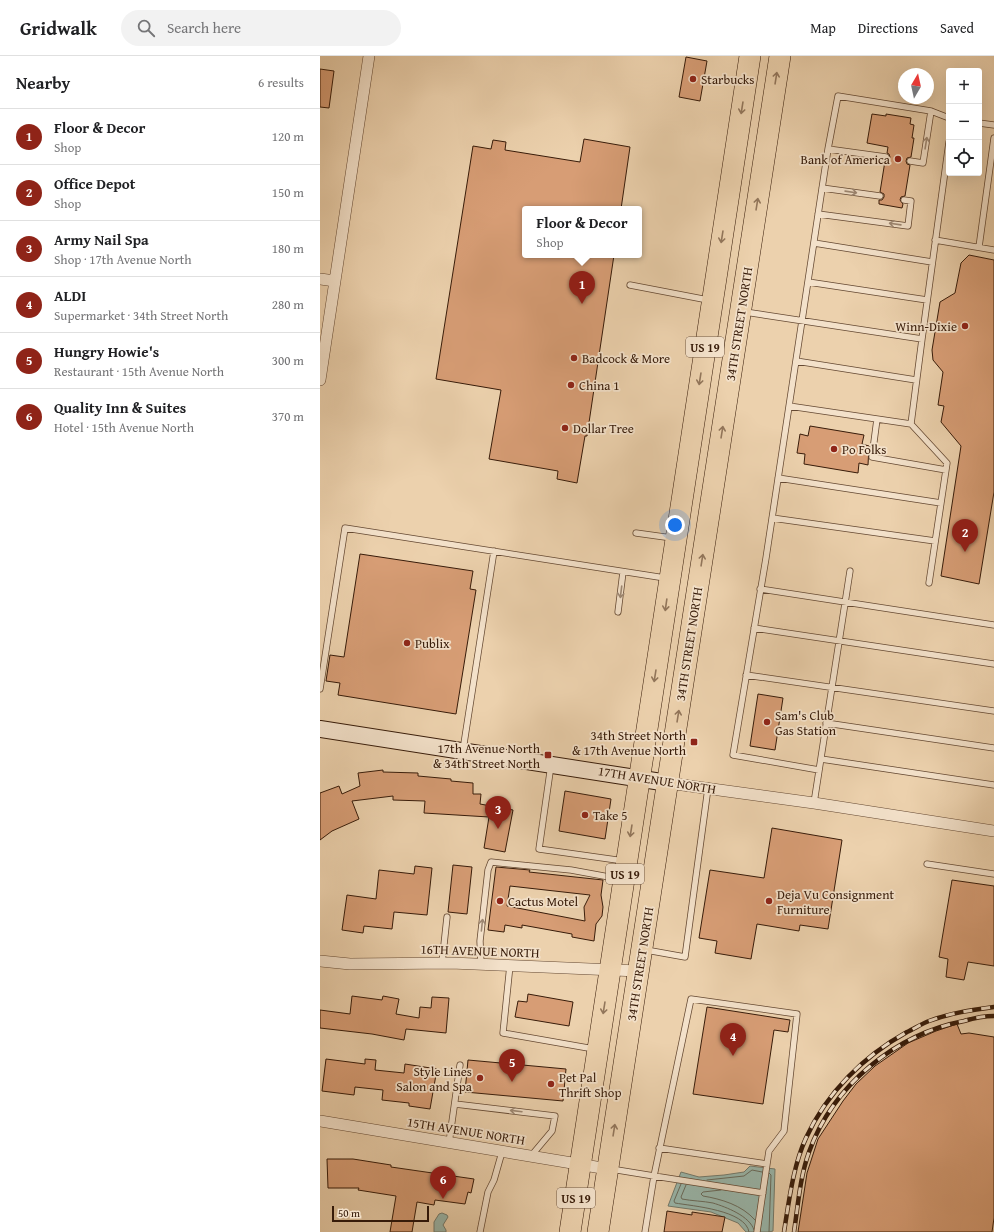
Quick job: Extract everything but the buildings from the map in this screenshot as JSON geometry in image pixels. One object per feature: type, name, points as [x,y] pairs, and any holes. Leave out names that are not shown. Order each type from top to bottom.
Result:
[{"type":"highway","name":"US 19","points":[[570,1232],[750,56]]},
{"type":"highway","name":"34TH STREET NORTH","points":[[598,1232],[780,56]]},
{"type":"highway","points":[[712,300],[740,312]]},
{"type":"street","points":[[320,380],[369,56]]},
{"type":"street","points":[[320,279],[335,281]]},
{"type":"street","name":"17TH AVENUE NORTH","points":[[320,729],[668,783],[814,803],[994,831]]},
{"type":"street","name":"16TH AVENUE NORTH","points":[[320,961],[350,964],[481,964],[638,971]]},
{"type":"street","name":"15TH AVENUE NORTH","points":[[320,1121],[581,1165],[608,1168]]},
{"type":"lane","points":[[819,770],[733,755],[772,518],[828,149],[838,96],[931,111],[946,117]]},
{"type":"lane","points":[[910,161],[923,163],[931,111]]},
{"type":"lane","points":[[982,124],[994,126]]},
{"type":"lane","points":[[979,248],[994,138]]},
{"type":"lane","points":[[828,149],[886,157]]},
{"type":"lane","points":[[911,424],[946,163]]},
{"type":"lane","points":[[822,188],[880,196]]},
{"type":"lane","points":[[818,214],[908,226],[911,201],[904,200]]},
{"type":"lane","points":[[935,240],[994,250]]},
{"type":"lane","points":[[814,243],[932,262]]},
{"type":"lane","points":[[808,282],[927,300]]},
{"type":"lane","points":[[630,286],[712,300]]},
{"type":"lane","points":[[740,312],[922,339]]},
{"type":"lane","points":[[796,361],[916,380]]},
{"type":"lane","points":[[789,406],[911,424],[947,463],[929,583]]},
{"type":"lane","points":[[876,419],[872,457],[946,470]]},
{"type":"lane","points":[[778,478],[941,503]]},
{"type":"lane","points":[[772,518],[935,542]]},
{"type":"lane","points":[[320,689],[345,528],[670,579]]},
{"type":"lane","points":[[636,533],[676,539]]},
{"type":"lane","points":[[463,750],[494,551]]},
{"type":"lane","points":[[814,803],[850,571]]},
{"type":"lane","points":[[618,612],[623,572]]},
{"type":"lane","points":[[760,589],[994,625]]},
{"type":"lane","points":[[754,628],[994,664]]},
{"type":"lane","points":[[746,675],[994,711]]},
{"type":"lane","points":[[826,723],[994,748]]},
{"type":"lane","points":[[821,758],[994,785]]},
{"type":"lane","points":[[552,764],[540,849],[625,871]]},
{"type":"lane","points":[[642,950],[685,957],[708,788]]},
{"type":"lane","points":[[481,964],[480,941],[488,870],[491,862],[571,870],[625,871]]},
{"type":"lane","points":[[928,864],[994,874]]},
{"type":"lane","points":[[442,963],[448,918]]},
{"type":"lane","points":[[510,966],[503,1033],[598,1050]]},
{"type":"lane","points":[[645,1232],[659,1148],[691,999],[797,1014],[784,1131],[769,1150],[757,1232]]},
{"type":"lane","points":[[449,1143],[460,1065]]},
{"type":"lane","points":[[455,1104],[555,1116],[552,1131],[531,1156]]},
{"type":"lane","points":[[659,1148],[767,1164]]},
{"type":"lane","points":[[480,1232],[488,1192],[494,1180],[502,1152]]},
{"type":"lane","points":[[608,1168],[763,1193]]},
{"type":"water","points":[[750,1166],[775,1169],[773,1231],[746,1232],[738,1223],[711,1212],[668,1206],[681,1172],[699,1177],[724,1175],[744,1172]]},
{"type":"water","points":[[442,1213],[448,1217],[443,1225],[446,1232],[434,1232],[434,1222],[439,1214]]},
{"type":"railway","points":[[784,1232],[792,1184],[798,1160],[806,1138],[825,1105],[848,1077],[876,1052],[907,1032],[923,1024],[937,1018],[953,1014],[994,1007]]},
{"type":"railway","points":[[794,1232],[801,1181],[809,1152],[820,1128],[834,1105],[851,1085],[870,1066],[891,1050],[914,1038],[939,1028],[975,1018],[994,1016]]},
{"type":"place","name":"Starbucks","points":[[693,79]]},
{"type":"place","name":"Bank of America","points":[[898,159]]},
{"type":"place","name":"Floor & Decor","points":[[582,304]]},
{"type":"place","name":"Winn-Dixie","points":[[965,326]]},
{"type":"place","name":"Badcock & More","points":[[574,358]]},
{"type":"place","name":"China 1","points":[[571,385]]},
{"type":"place","name":"Dollar Tree","points":[[565,428]]},
{"type":"place","name":"Po Folks","points":[[834,449]]},
{"type":"place","name":"Office Depot","points":[[965,552]]},
{"type":"place","name":"Publix","points":[[407,643]]},
{"type":"place","name":"Sam's Club Gas Station","points":[[767,722]]},
{"type":"place","name":"34th Street North & 17th Avenue North","points":[[694,742]]},
{"type":"place","name":"17th Avenue North & 34th Street North","points":[[548,755]]},
{"type":"place","name":"Take 5","points":[[585,815]]},
{"type":"place","name":"Army Nail Spa","points":[[498,829]]},
{"type":"place","name":"Cactus Motel","points":[[500,901]]},
{"type":"place","name":"Deja Vu Consignment Furniture","points":[[769,901]]},
{"type":"place","name":"ALDI","points":[[733,1056]]},
{"type":"place","name":"Style Lines Salon and Spa","points":[[480,1078]]},
{"type":"place","name":"Hungry Howie's","points":[[512,1082]]},
{"type":"place","name":"Pet Pal Thrift Shop","points":[[551,1084]]},
{"type":"place","name":"Quality Inn & Suites","points":[[443,1199]]}]
